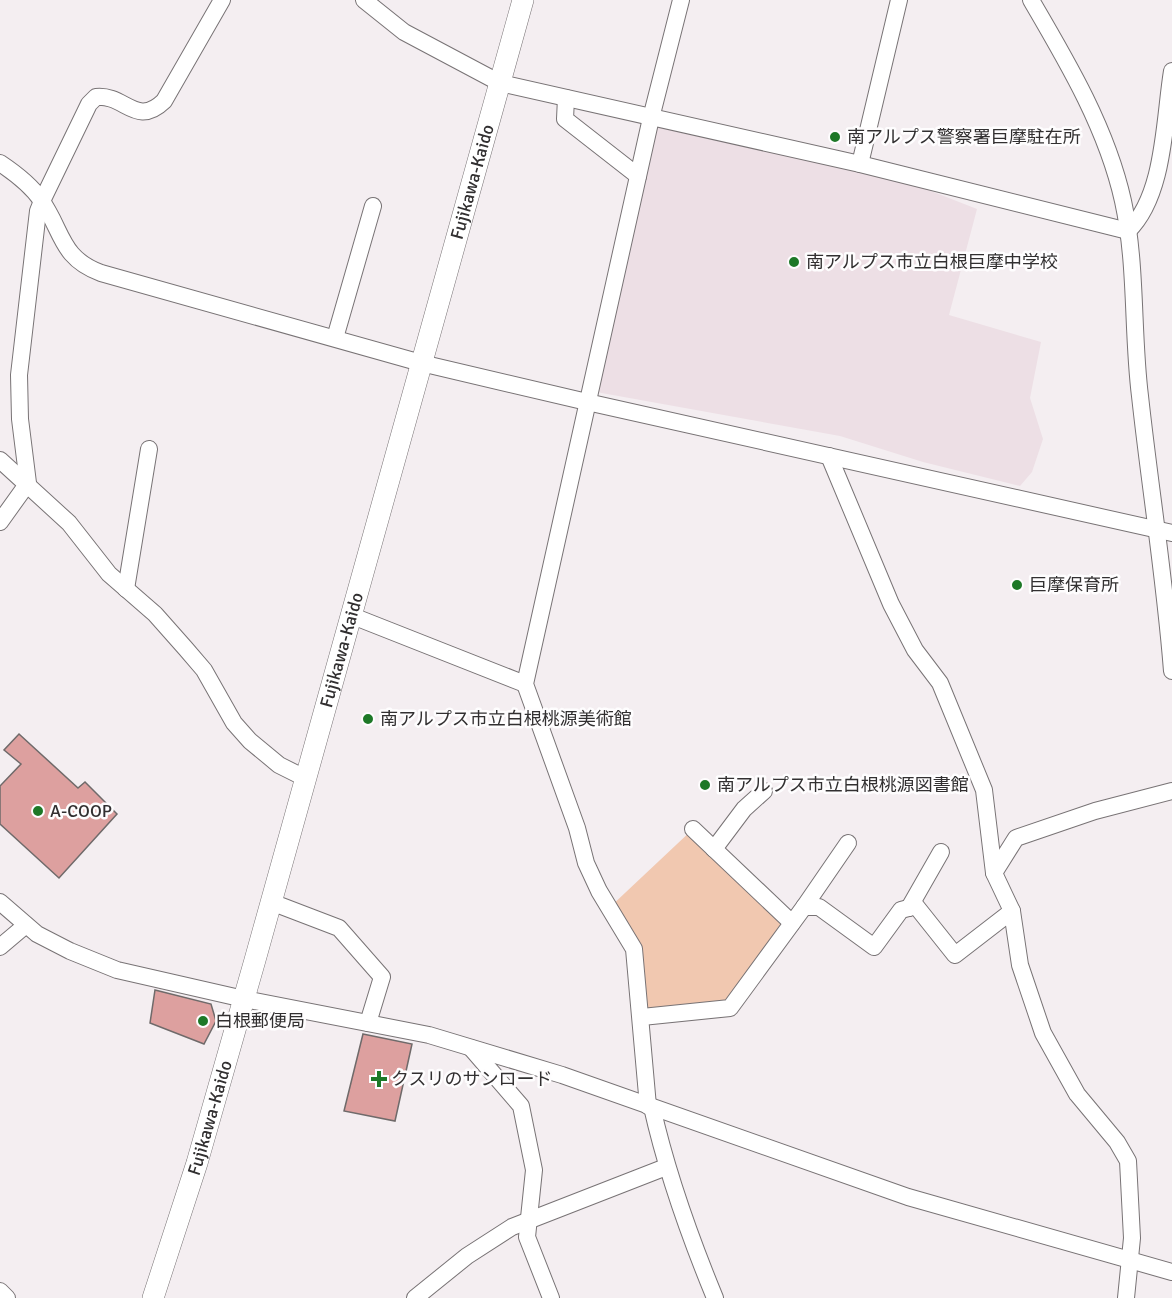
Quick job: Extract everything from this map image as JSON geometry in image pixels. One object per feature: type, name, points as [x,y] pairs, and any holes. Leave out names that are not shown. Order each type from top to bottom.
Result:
[{"type":"main road","name":"Fujikawa-Kaido","points":[[153,1298],[197,1163],[244,999],[523,0]]},
{"type":"street","points":[[0,522],[27,483],[20,419],[19,375],[42,201],[88,104],[96,97],[103,96],[140,112],[149,112],[156,108],[164,101],[222,0]]},
{"type":"street","points":[[364,0],[404,32],[500,83],[860,164],[1128,231]]},
{"type":"street","points":[[681,0],[651,118],[586,402],[525,684],[577,828],[586,863],[599,891],[634,948],[650,1106],[682,1218],[715,1298]]},
{"type":"street","points":[[860,164],[899,0]]},
{"type":"street","points":[[1031,0],[1064,56],[1104,139],[1123,201],[1128,231],[1139,393],[1164,531],[1172,671]]},
{"type":"street","points":[[1128,231],[1141,219],[1166,161],[1172,71]]},
{"type":"street","points":[[566,98],[565,119],[638,176]]},
{"type":"street","points":[[0,163],[23,180],[42,201],[67,250],[75,260],[87,268],[421,363],[1164,531]]},
{"type":"street","points":[[334,338],[373,206]]},
{"type":"street","points":[[126,588],[149,449]]},
{"type":"street","points":[[829,456],[891,604],[915,650],[940,683],[984,790],[994,873],[1012,911],[1020,965],[1043,1033],[1077,1094],[1117,1142],[1128,1161],[1132,1197],[1132,1238],[1128,1259],[1126,1298]]},
{"type":"street","points":[[0,460],[69,523],[97,559],[155,614],[204,670],[234,723],[250,741],[279,765],[305,778]]},
{"type":"street","points":[[350,615],[525,684]]},
{"type":"street","points":[[714,849],[744,809],[764,791]]},
{"type":"street","points":[[994,873],[1016,838],[1095,812],[1172,791]]},
{"type":"street","points":[[693,829],[792,923]]},
{"type":"street","points":[[642,1017],[730,1008],[848,843]]},
{"type":"street","points":[[909,908],[941,852]]},
{"type":"street","points":[[0,902],[26,925],[70,951],[117,970],[244,999],[429,1035],[562,1075],[908,1197],[1172,1272]]},
{"type":"street","points":[[271,902],[339,928],[382,977],[368,1023]]},
{"type":"street","points":[[804,907],[819,907],[873,947],[901,910],[916,906],[955,955],[1012,911]]},
{"type":"street","points":[[0,947],[26,925]]},
{"type":"street","points":[[470,1048],[521,1106],[534,1170],[526,1221],[527,1237],[550,1298]]},
{"type":"street","points":[[415,1298],[467,1256],[526,1221],[666,1167]]},
{"type":"street","points":[[0,1291],[7,1298]]},
{"type":"shaded area","name":"南アルプス市立白根巨摩中学校","points":[[657,127],[908,182],[977,209],[949,315],[1041,342],[1030,398],[1043,439],[1032,472],[1020,486],[923,462],[840,436],[596,392]]},
{"type":"shaded area","points":[[693,829],[792,923],[730,1008],[642,1017],[634,949],[609,908]]},
{"type":"building","points":[[19,734],[78,788],[85,782],[117,814],[59,878],[0,824],[0,786],[21,764],[4,750]]},
{"type":"building","points":[[155,990],[211,1004],[216,1021],[204,1044],[150,1023]]},
{"type":"building","points":[[363,1034],[412,1044],[395,1121],[344,1111]]},
{"type":"place","name":"南アルプス警察署巨摩駐在所","points":[[835,137]]},
{"type":"place","name":"南アルプス市立白根巨摩中学校","points":[[794,262]]},
{"type":"place","name":"巨摩保育所","points":[[1017,585]]},
{"type":"place","name":"南アルプス市立白根桃源美術館","points":[[368,719]]},
{"type":"place","name":"南アルプス市立白根桃源図書館","points":[[705,785]]},
{"type":"place","name":"A-COOP","points":[[38,811]]},
{"type":"place","name":"白根郵便局","points":[[203,1021]]},
{"type":"place","name":"クスリのサンロード","points":[[379,1079]]}]
